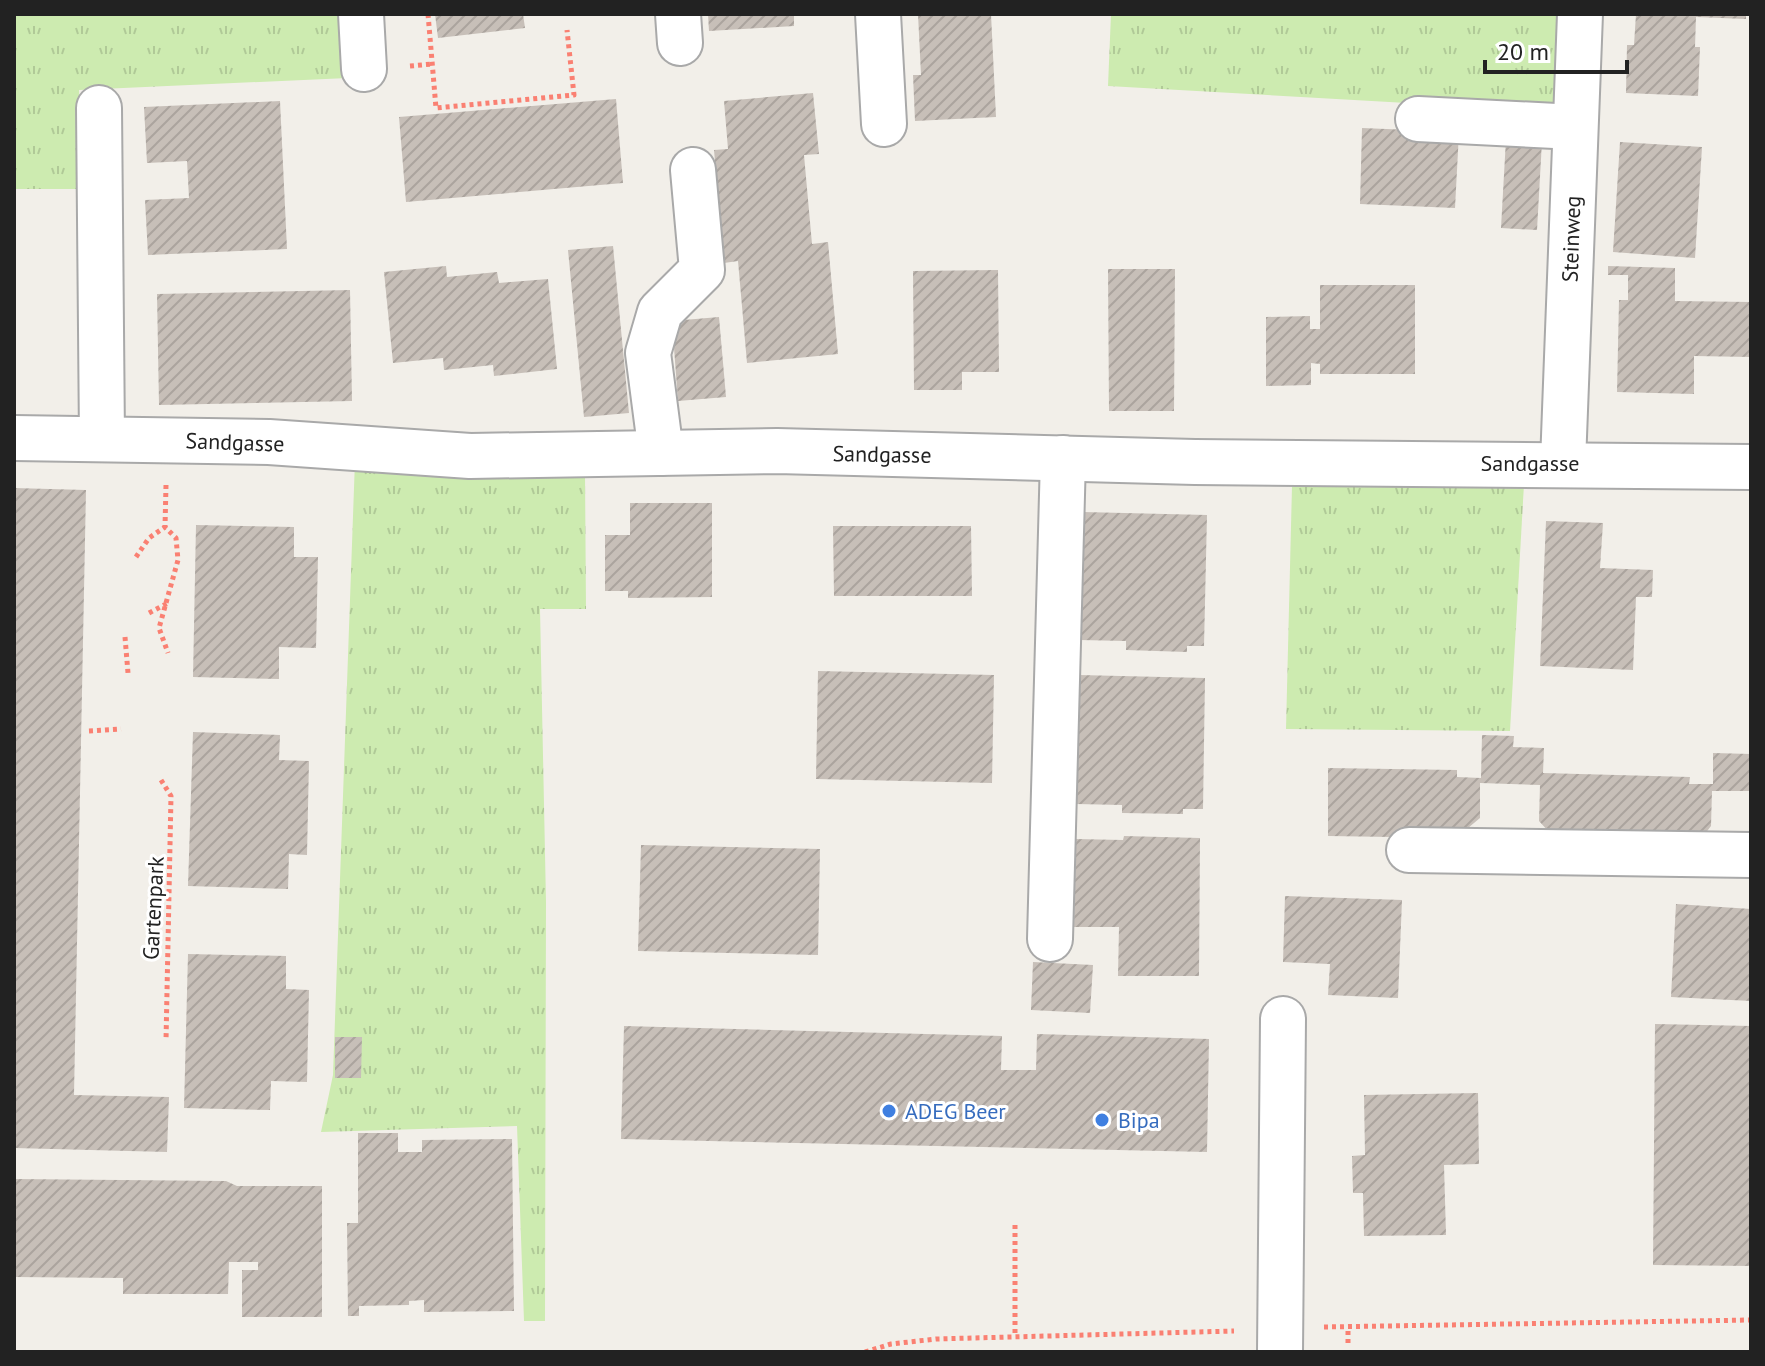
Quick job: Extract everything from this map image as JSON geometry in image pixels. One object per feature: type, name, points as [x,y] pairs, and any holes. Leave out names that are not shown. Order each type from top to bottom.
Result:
[{"type":"street","points":[[361,14],[364,69]]},
{"type":"street","points":[[878,14],[884,124]]},
{"type":"street","name":"Steinweg","points":[[1563,463],[1580,14]]},
{"type":"street","points":[[99,108],[102,439]]},
{"type":"street","points":[[1418,119],[1575,127]]},
{"type":"street","points":[[661,453],[648,353],[660,312],[702,270],[693,170]]},
{"type":"street","name":"Sandgasse","points":[[14,438],[269,442],[470,456],[777,451],[1751,467]]},
{"type":"street","points":[[1050,939],[1063,458]]},
{"type":"street","points":[[1409,850],[1751,855]]},
{"type":"street","points":[[1280,1352],[1283,1019]]},
{"type":"path","points":[[428,14],[436,108],[574,95],[567,30]]},
{"type":"path","points":[[166,440],[165,527],[176,538],[178,560],[159,628],[168,653]]},
{"type":"path","points":[[136,557],[149,538],[165,527]]},
{"type":"path","points":[[149,613],[168,603]]},
{"type":"path","points":[[125,637],[128,673]]},
{"type":"path","points":[[89,731],[121,729]]},
{"type":"path","name":"Gartenpark","points":[[161,780],[171,796],[166,1041]]},
{"type":"path","points":[[1015,1225],[1015,1337]]},
{"type":"path","points":[[1348,1327],[1348,1343]]},
{"type":"green space","points":[[14,14],[344,14],[348,78],[79,90],[84,189],[14,189]]},
{"type":"green space","points":[[1111,14],[1568,14],[1566,112],[1108,86]]},
{"type":"green space","points":[[355,460],[585,472],[586,609],[540,609],[546,902],[545,1321],[524,1321],[517,1126],[321,1132],[333,1075]]},
{"type":"green space","points":[[1524,484],[1510,731],[1286,729],[1292,486]]},
{"type":"building","points":[[435,14],[523,14],[525,28],[438,38]]},
{"type":"building","points":[[708,14],[794,14],[794,26],[709,31]]},
{"type":"building","points":[[918,14],[991,14],[996,117],[915,121],[913,75],[921,75]]},
{"type":"building","points":[[1636,14],[1746,14],[1746,19],[1696,17],[1695,47],[1700,47],[1698,96],[1626,93],[1627,45],[1634,45]]},
{"type":"building","points":[[813,93],[819,154],[804,155],[812,244],[828,242],[838,354],[747,363],[738,261],[724,263],[714,150],[728,149],[724,101]]},
{"type":"building","points":[[616,99],[623,183],[406,202],[399,117]]},
{"type":"building","points":[[280,101],[287,249],[148,255],[145,200],[189,198],[187,161],[147,163],[144,107]]},
{"type":"building","points":[[1362,128],[1459,132],[1455,208],[1360,204]]},
{"type":"building","points":[[1506,139],[1542,141],[1537,230],[1501,228]]},
{"type":"building","points":[[1620,142],[1702,147],[1695,258],[1613,252]]},
{"type":"building","points":[[613,246],[629,413],[584,417],[568,250]]},
{"type":"building","points":[[446,266],[447,277],[497,272],[499,283],[548,279],[557,369],[494,376],[493,365],[444,370],[443,358],[393,363],[384,272]]},
{"type":"building","points":[[1608,266],[1675,268],[1675,301],[1751,302],[1751,357],[1694,356],[1694,394],[1617,392],[1619,300],[1628,300],[1628,275],[1608,275]]},
{"type":"building","points":[[1108,269],[1175,269],[1174,411],[1109,411]]},
{"type":"building","points":[[998,270],[999,372],[962,372],[962,390],[914,390],[913,271]]},
{"type":"building","points":[[1320,285],[1415,285],[1415,374],[1320,374],[1320,364],[1311,363],[1311,385],[1266,386],[1266,317],[1310,316],[1310,329],[1320,329]]},
{"type":"building","points":[[350,290],[352,401],[159,405],[157,294]]},
{"type":"building","points":[[719,317],[726,397],[678,401],[672,321]]},
{"type":"building","points":[[14,488],[86,490],[74,1095],[169,1097],[167,1152],[14,1148]]},
{"type":"building","points":[[630,503],[712,503],[712,597],[628,598],[628,591],[605,591],[605,535],[630,535]]},
{"type":"building","points":[[1083,512],[1207,515],[1204,646],[1187,646],[1187,652],[1126,650],[1126,641],[1080,640]]},
{"type":"building","points":[[1546,521],[1603,523],[1600,568],[1653,570],[1652,597],[1636,597],[1633,670],[1540,666]]},
{"type":"building","points":[[196,525],[294,527],[294,557],[318,557],[316,648],[279,647],[279,679],[193,677]]},
{"type":"building","points":[[833,526],[971,526],[972,596],[834,596]]},
{"type":"building","points":[[818,671],[994,675],[992,783],[816,779]]},
{"type":"building","points":[[1079,675],[1205,678],[1203,809],[1183,809],[1183,814],[1122,813],[1122,805],[1076,804]]},
{"type":"building","points":[[193,732],[280,735],[279,760],[309,761],[307,855],[289,854],[288,889],[188,886]]},
{"type":"building","points":[[1482,735],[1514,736],[1513,747],[1544,748],[1543,773],[1690,777],[1689,784],[1713,784],[1713,753],[1751,754],[1751,791],[1712,791],[1711,826],[1701,839],[1549,832],[1539,821],[1540,785],[1480,783],[1480,818],[1456,838],[1328,836],[1328,768],[1457,770],[1457,777],[1481,778]]},
{"type":"building","points":[[1124,836],[1200,838],[1199,976],[1118,976],[1119,927],[1074,927],[1075,839],[1123,840]]},
{"type":"building","points":[[641,845],[820,849],[818,955],[638,951]]},
{"type":"building","points":[[1285,896],[1402,900],[1398,998],[1328,995],[1330,964],[1283,962]]},
{"type":"building","points":[[1676,904],[1751,909],[1751,1001],[1671,997]]},
{"type":"building","points":[[188,954],[286,956],[286,989],[309,990],[307,1082],[271,1081],[270,1110],[184,1108]]},
{"type":"building","points":[[1033,962],[1093,965],[1090,1013],[1031,1010]]},
{"type":"building","points":[[1655,1024],[1751,1026],[1751,1266],[1653,1265]]},
{"type":"building","points":[[624,1026],[1002,1036],[1001,1070],[1036,1070],[1037,1034],[1209,1039],[1207,1152],[621,1139]]},
{"type":"building","points":[[335,1037],[362,1037],[361,1078],[335,1078]]},
{"type":"building","points":[[1478,1093],[1479,1164],[1444,1165],[1446,1235],[1364,1236],[1363,1193],[1353,1193],[1352,1156],[1365,1155],[1364,1095]]},
{"type":"building","points":[[358,1133],[398,1133],[398,1152],[422,1152],[422,1140],[512,1139],[514,1311],[424,1312],[424,1300],[409,1301],[409,1305],[359,1306],[359,1316],[348,1316],[347,1223],[358,1223]]},
{"type":"building","points":[[14,1179],[226,1181],[237,1186],[322,1186],[322,1317],[242,1317],[242,1270],[258,1270],[258,1262],[229,1262],[228,1294],[123,1294],[123,1278],[14,1277]]},
{"type":"place","name":"ADEG Beer","points":[[889,1111]]},
{"type":"place","name":"Bipa","points":[[1102,1120]]}]
